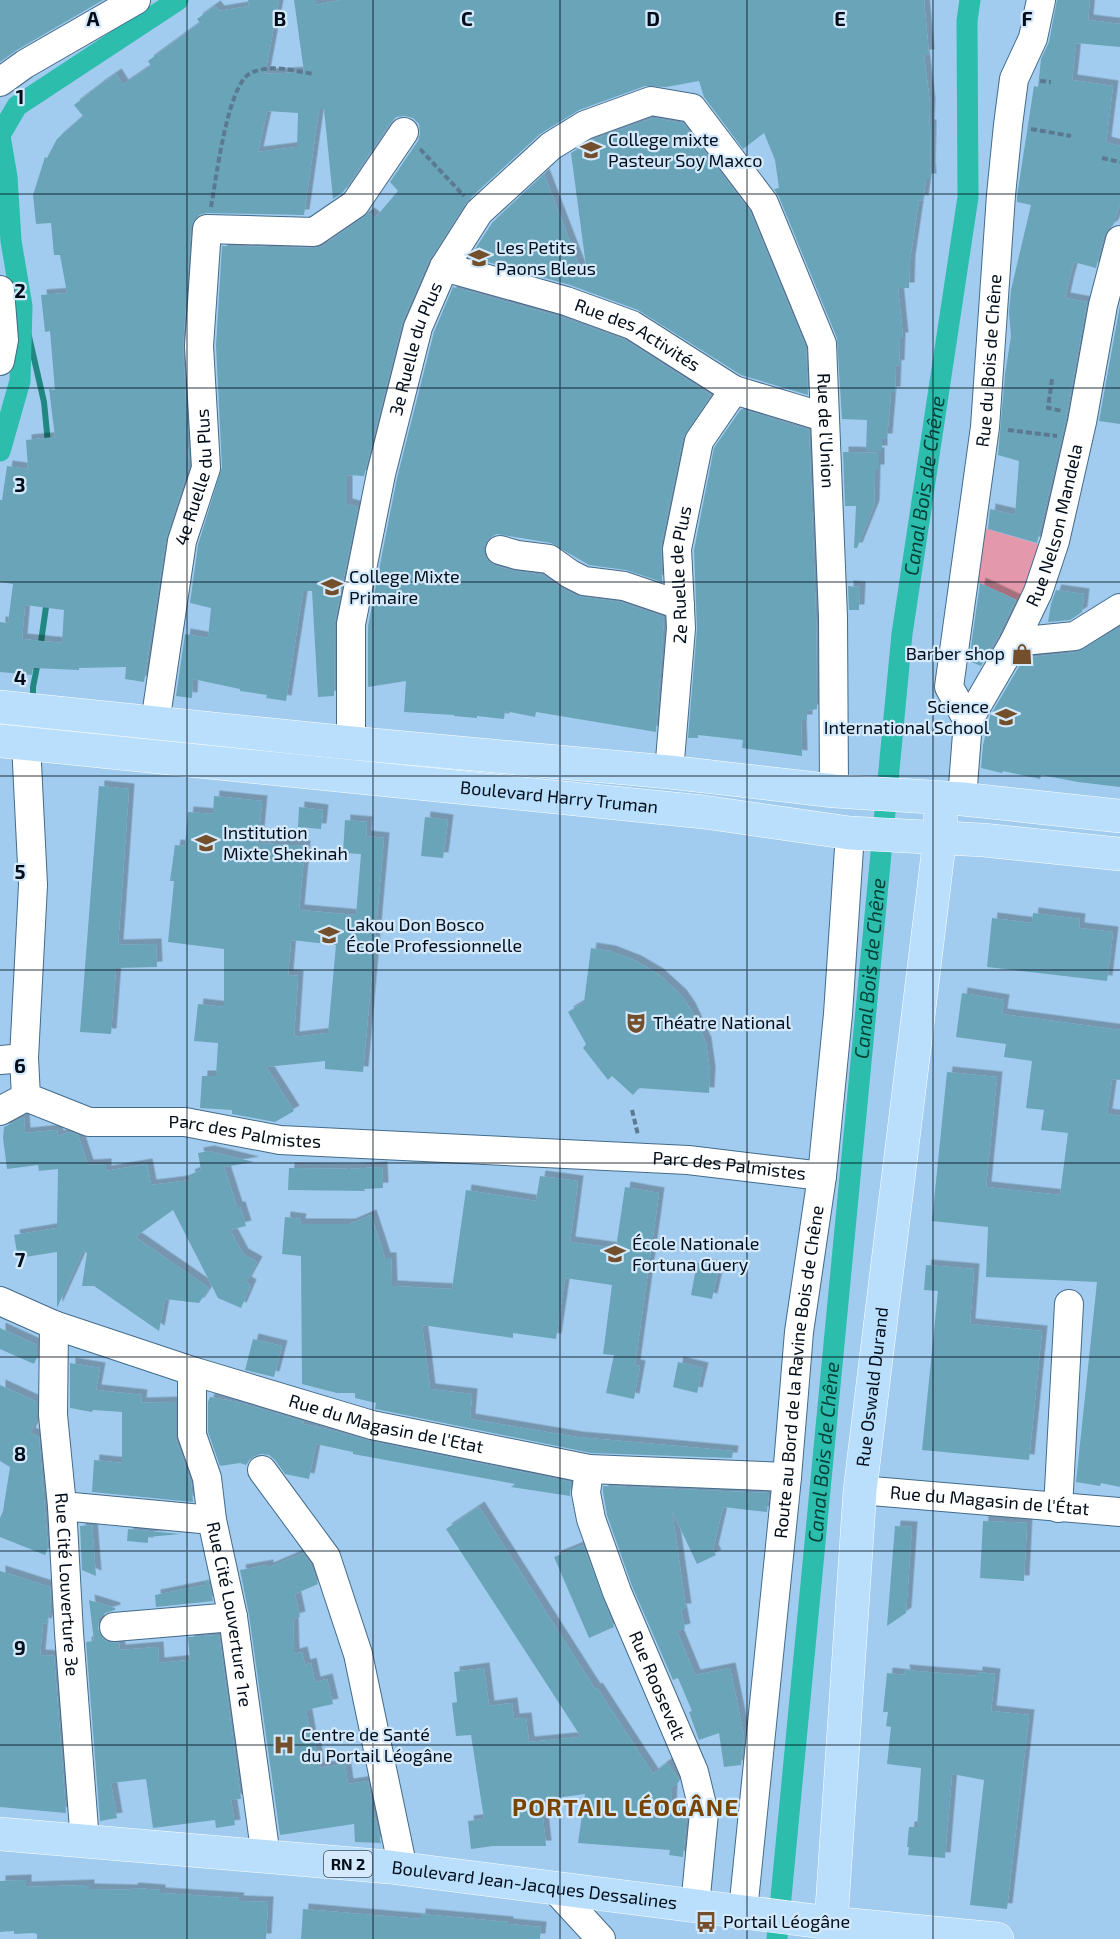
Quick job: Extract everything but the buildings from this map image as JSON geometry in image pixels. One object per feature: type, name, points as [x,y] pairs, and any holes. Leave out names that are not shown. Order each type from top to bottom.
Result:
[{"type":"main road","name":"Boulevard Harry Truman","points":[[0,707],[351,743],[669,772],[834,791],[944,798],[1120,816]]},
{"type":"main road","name":"Boulevard Harry Truman","points":[[13,742],[704,812],[859,834],[935,837],[1120,854]]},
{"type":"main road","name":"Rue Oswald Durand","points":[[825,1927],[860,1490],[935,837],[944,798]]},
{"type":"main road","name":"Boulevard Jean-Jacques Dessalines","points":[[0,1834],[403,1869],[745,1912],[825,1927],[997,1939]]},
{"type":"street","points":[[0,82],[25,64],[136,0]]},
{"type":"street","name":"Rue du Bois de Chêne","points":[[968,721],[949,687],[985,427],[1001,195],[1014,79],[1034,38],[1041,0]]},
{"type":"street","name":"3e Ruelle du Plus","points":[[351,743],[351,624],[381,474],[418,327],[444,267],[479,212],[551,146],[585,125],[651,101],[692,108]]},
{"type":"street","name":"Rue de l'Union","points":[[692,108],[764,202],[822,344],[833,618],[834,791]]},
{"type":"street","points":[[207,229],[314,232],[355,204],[404,132]]},
{"type":"street","name":"4e Ruelle du Plus","points":[[155,723],[183,541],[206,468],[199,346],[207,229]]},
{"type":"street","name":"Rue Nelson Mandela","points":[[944,798],[968,721],[1014,642],[1038,592],[1055,541],[1112,304],[1120,240]]},
{"type":"street","name":"Rue des Activités","points":[[444,267],[566,301],[632,325],[734,390],[824,417]]},
{"type":"street","points":[[0,290],[4,340],[0,361]]},
{"type":"street","name":"2e Ruelle de Plus","points":[[669,772],[681,628],[677,549],[699,441],[734,390]]},
{"type":"street","points":[[500,550],[517,555],[549,559],[584,581],[624,586],[680,605]]},
{"type":"street","points":[[1014,642],[1075,636],[1120,608]]},
{"type":"street","points":[[0,1111],[26,1097],[12,1059],[33,885],[13,742]]},
{"type":"street","name":"Route au Bord de la Ravine Bois de Chêne","points":[[745,1912],[788,1477],[799,1332],[822,1176],[859,834]]},
{"type":"street","name":"Parc des Palmistes","points":[[26,1097],[89,1122],[185,1122],[280,1140],[688,1160],[822,1176]]},
{"type":"street","name":"Rue du Magasin de l'Etat","points":[[0,1301],[54,1325],[192,1371],[372,1425],[589,1469],[788,1477]]},
{"type":"street","points":[[1058,1508],[1069,1304]]},
{"type":"street","name":"Rue Cité Louverture 3e","points":[[54,1325],[53,1415],[62,1506],[85,1842]]},
{"type":"street","name":"Rue Cité Louverture 1re","points":[[192,1371],[192,1436],[207,1478],[212,1520],[233,1617],[266,1857]]},
{"type":"street","name":"Rue Roosevelt","points":[[589,1469],[586,1493],[591,1519],[617,1592],[694,1772],[704,1813],[695,1906]]},
{"type":"street","points":[[262,1470],[326,1557],[358,1654],[403,1869]]},
{"type":"street","name":"Rue du Magasin de l'État","points":[[860,1490],[1120,1512]]},
{"type":"street","points":[[62,1506],[212,1520]]},
{"type":"street","points":[[114,1627],[233,1617]]},
{"type":"street","points":[[555,1889],[601,1939]]},
{"type":"path","points":[[207,229],[228,117],[238,85],[248,75],[262,69],[275,68],[314,74]]},
{"type":"path","points":[[1008,125],[1071,136]]},
{"type":"path","points":[[404,132],[479,212]]},
{"type":"path","points":[[1102,158],[1120,162]]},
{"type":"path","points":[[1021,432],[1078,439]]},
{"type":"path","points":[[632,1110],[639,1140]]},
{"type":"shaded area","points":[[984,528],[1042,545],[1025,603],[975,581]]},
{"type":"waterway","points":[[0,135],[17,106],[178,0]]},
{"type":"waterway","name":"Canal Bois de Chêne","points":[[777,1939],[902,634],[968,197],[967,21],[970,0]]},
{"type":"waterway","points":[[0,136],[7,177],[11,241],[22,306],[20,381],[0,451]]},
{"type":"waterway","points":[[22,306],[44,402],[48,443]]},
{"type":"waterway","points":[[40,649],[47,600]]},
{"type":"waterway","points":[[33,700],[38,662]]},
{"type":"place","name":"College mixte Pasteur Soy Maxco","points":[[591,150]]},
{"type":"place","name":"Les Petits Paons Bleus","points":[[479,258]]},
{"type":"place","name":"College Mixte Primaire","points":[[332,587]]},
{"type":"place","name":"Barber shop","points":[[1022,654]]},
{"type":"place","name":"Science International School","points":[[1006,717]]},
{"type":"place","name":"Institution Mixte Shekinah","points":[[206,843]]},
{"type":"place","name":"Lakou Don Bosco École Professionnelle","points":[[329,935]]},
{"type":"place","name":"Théatre National","points":[[636,1023]]},
{"type":"place","name":"École Nationale Fortuna Guery","points":[[615,1254]]},
{"type":"place","name":"Centre de Santé du Portail Léogâne","points":[[284,1745]]},
{"type":"place","name":"Portail Léogâne","points":[[706,1922]]},
{"type":"district","name":"PORTAIL LÉOGÂNE","points":[[626,1808]]}]
